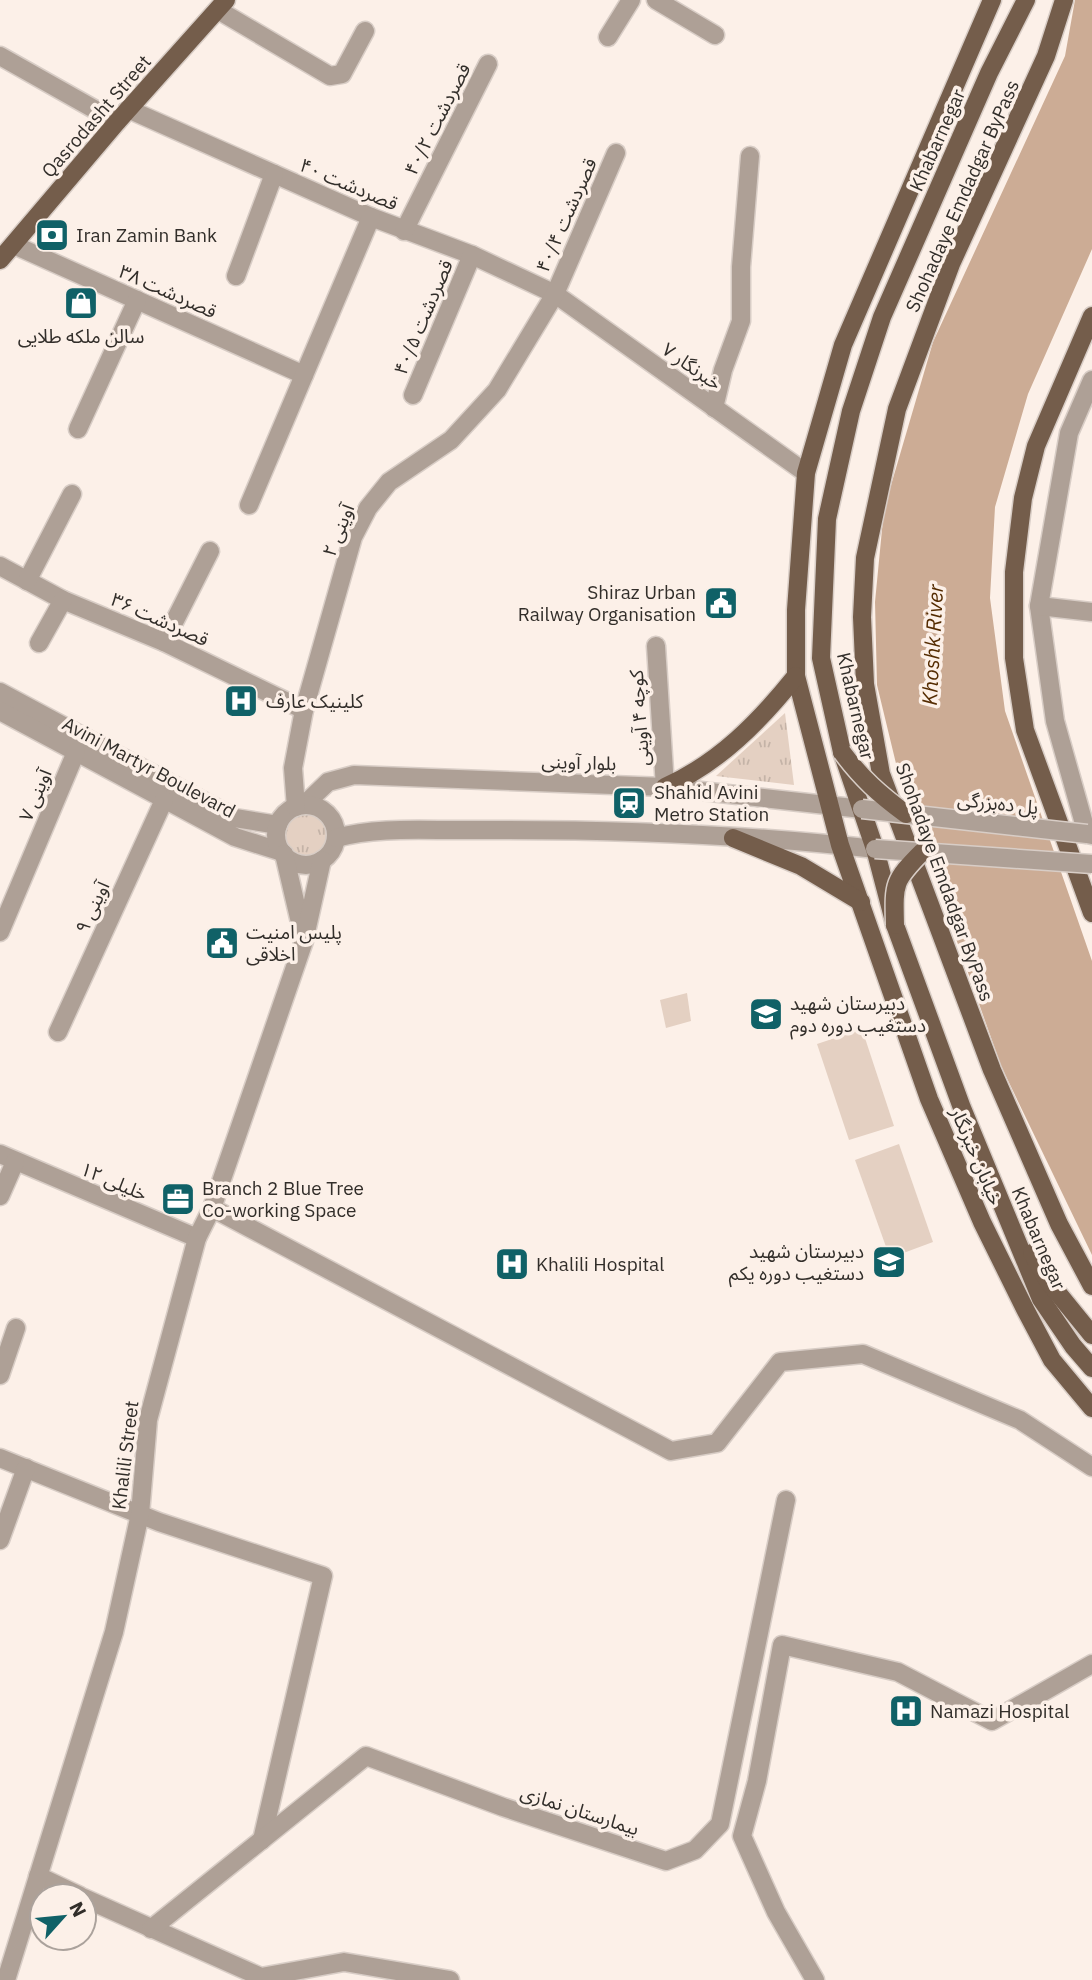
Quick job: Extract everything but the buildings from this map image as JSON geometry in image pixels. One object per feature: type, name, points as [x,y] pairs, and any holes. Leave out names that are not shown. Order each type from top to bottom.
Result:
[{"type":"main road","name":"Khabarnegar","points":[[861,902],[828,805],[796,676],[796,610],[806,473],[843,345],[992,0]]},
{"type":"main road","name":"Khabarnegar","points":[[1026,0],[989,73],[882,317],[851,411],[827,519],[821,658],[842,752],[875,849],[895,925],[962,1108],[1041,1299],[1073,1346],[1092,1368]]},
{"type":"main road","name":"Shohadaye Emdadgar ByPass","points":[[1064,0],[1046,56],[951,264],[897,409],[865,558],[862,617],[865,684],[881,774],[992,1070],[1059,1224],[1092,1286]]},
{"type":"main road","name":"Qasrodasht Street","points":[[0,260],[122,116],[222,5]]},
{"type":"main road","points":[[1092,316],[1036,446],[1023,498],[1014,572],[1014,657],[1025,730],[1092,913]]},
{"type":"main road","points":[[665,787],[688,777],[729,748],[768,710],[796,676]]},
{"type":"main road","points":[[842,752],[873,790],[906,814]]},
{"type":"main road","points":[[733,838],[801,866],[861,902]]},
{"type":"main road","points":[[895,925],[894,891],[900,874],[922,852]]},
{"type":"main road","name":"خیابان خبرنگار","points":[[861,902],[929,1099],[982,1222],[1052,1360],[1092,1408]]},
{"type":"main road","points":[[1002,1203],[1048,1281],[1092,1335]]},
{"type":"street","points":[[608,37],[631,0]]},
{"type":"street","points":[[656,0],[715,35]]},
{"type":"street","points":[[222,5],[330,76],[342,74],[365,31]]},
{"type":"street","name":"۴۰ قصردشت","points":[[0,56],[122,116],[274,174],[404,231],[472,255],[555,294]]},
{"type":"street","name":"۴۰/۲ قصردشت","points":[[404,231],[488,64]]},
{"type":"street","name":"۴۰/۴ قصردشت","points":[[555,294],[616,153]]},
{"type":"street","points":[[714,408],[723,370],[741,321],[741,267],[750,156]]},
{"type":"street","points":[[236,276],[274,174]]},
{"type":"street","points":[[249,506],[371,217]]},
{"type":"street","name":"۳۸ قصردشت","points":[[14,245],[304,375]]},
{"type":"street","name":"۴۰/۵ قصردشت","points":[[413,395],[472,255]]},
{"type":"street","name":"۷ خبرنگار","points":[[555,294],[806,473]]},
{"type":"street","name":"۲ آوینی","points":[[300,806],[293,768],[304,710],[354,537],[368,508],[389,482],[450,440],[497,390],[555,294]]},
{"type":"street","points":[[78,429],[137,300]]},
{"type":"street","points":[[1090,834],[1055,722],[1039,606],[1069,433],[1092,380]]},
{"type":"street","points":[[27,582],[72,494]]},
{"type":"street","points":[[164,642],[211,551]]},
{"type":"street","name":"۳۶ قصردشت","points":[[0,566],[63,600],[164,642],[304,710]]},
{"type":"street","points":[[39,643],[63,600]]},
{"type":"street","points":[[1039,606],[1092,612]]},
{"type":"street","name":"کوچه ۴ آوینی","points":[[656,646],[665,787]]},
{"type":"street","name":"Avini Martyr Boulevard","points":[[0,692],[235,818],[278,825]]},
{"type":"street","name":"Avini Martyr Boulevard","points":[[0,712],[235,837],[283,853]]},
{"type":"street","name":"۷ آوینی","points":[[0,932],[76,752]]},
{"type":"street","points":[[293,768],[300,776],[312,782],[328,782]]},
{"type":"street","name":"بلوار آوینی","points":[[328,782],[354,775],[665,787],[862,809]]},
{"type":"street","points":[[304,942],[283,853],[277,839],[278,825],[285,814],[300,806],[328,782]]},
{"type":"street","name":"۹ آوینی","points":[[58,1032],[164,800]]},
{"type":"street","points":[[283,853],[289,859],[302,864],[316,863],[329,854],[336,838],[334,823],[324,811],[311,806],[300,806]]},
{"type":"street","name":"پل ده‌بزرگی","points":[[862,809],[1090,834]]},
{"type":"street","points":[[336,838],[373,831],[512,830],[733,838],[1092,864]]},
{"type":"street","name":"Khalili Street","points":[[5,1975],[114,1632],[140,1514],[148,1420],[172,1323],[197,1238],[212,1208],[304,942],[322,859]]},
{"type":"street","points":[[0,1196],[7,1158]]},
{"type":"street","name":"۱۲ خلیلی","points":[[7,1158],[197,1238]]},
{"type":"street","points":[[212,1208],[671,1451],[718,1443],[780,1362],[863,1354],[1020,1420],[1092,1467]]},
{"type":"street","points":[[0,1375],[16,1328]]},
{"type":"street","points":[[0,1458],[140,1514],[323,1576],[262,1840]]},
{"type":"street","points":[[0,1540],[26,1468]]},
{"type":"street","name":"بیمارستان نمازی","points":[[151,1929],[366,1756],[503,1807],[666,1861],[695,1850],[720,1824],[786,1500]]},
{"type":"street","points":[[815,1980],[776,1912],[743,1836],[757,1781],[782,1645],[898,1672],[992,1721],[1092,1664]]},
{"type":"street","points":[[38,1876],[51,1882]]},
{"type":"street","points":[[98,1904],[261,1977],[344,1962],[450,1980]]},
{"type":"green space","points":[[785,713],[794,785],[716,776]]},
{"type":"green space","points":[[306,812],[322,818],[328,834],[322,850],[306,856],[290,850],[284,834],[290,818]]},
{"type":"green space","points":[[687,993],[691,1021],[666,1028],[660,1000]]},
{"type":"green space","points":[[862,1029],[894,1126],[849,1140],[817,1044]]},
{"type":"green space","points":[[899,1144],[933,1242],[890,1258],[855,1160]]},
{"type":"water","name":"Khoshk River","points":[[1075,0],[1092,0],[1092,249],[1028,394],[995,507],[990,598],[1005,711],[1092,961],[1092,1255],[1001,1066],[900,780],[877,685],[875,602],[884,509],[933,342],[1065,56]]},
{"type":"place","name":"Iran Zamin Bank","points":[[52,235]]},
{"type":"place","name":"سالن ملکه طلایی","points":[[81,303]]},
{"type":"place","name":"Shiraz Urban Railway Organisation","points":[[721,603]]},
{"type":"place","name":"کلینیک عارف","points":[[241,701]]},
{"type":"place","name":"Shahid Avini Metro Station","points":[[629,803]]},
{"type":"place","name":"پلیس امنیت اخلاقی","points":[[222,943]]},
{"type":"place","name":"دبیرستان شهید دستغیب دوره دوم","points":[[766,1014]]},
{"type":"place","name":"Branch 2 Blue Tree Co-working Space","points":[[178,1199]]},
{"type":"place","name":"دبیرستان شهید دستغیب دوره یکم","points":[[889,1262]]},
{"type":"place","name":"Khalili Hospital","points":[[512,1264]]},
{"type":"place","name":"Namazi Hospital","points":[[906,1711]]}]
